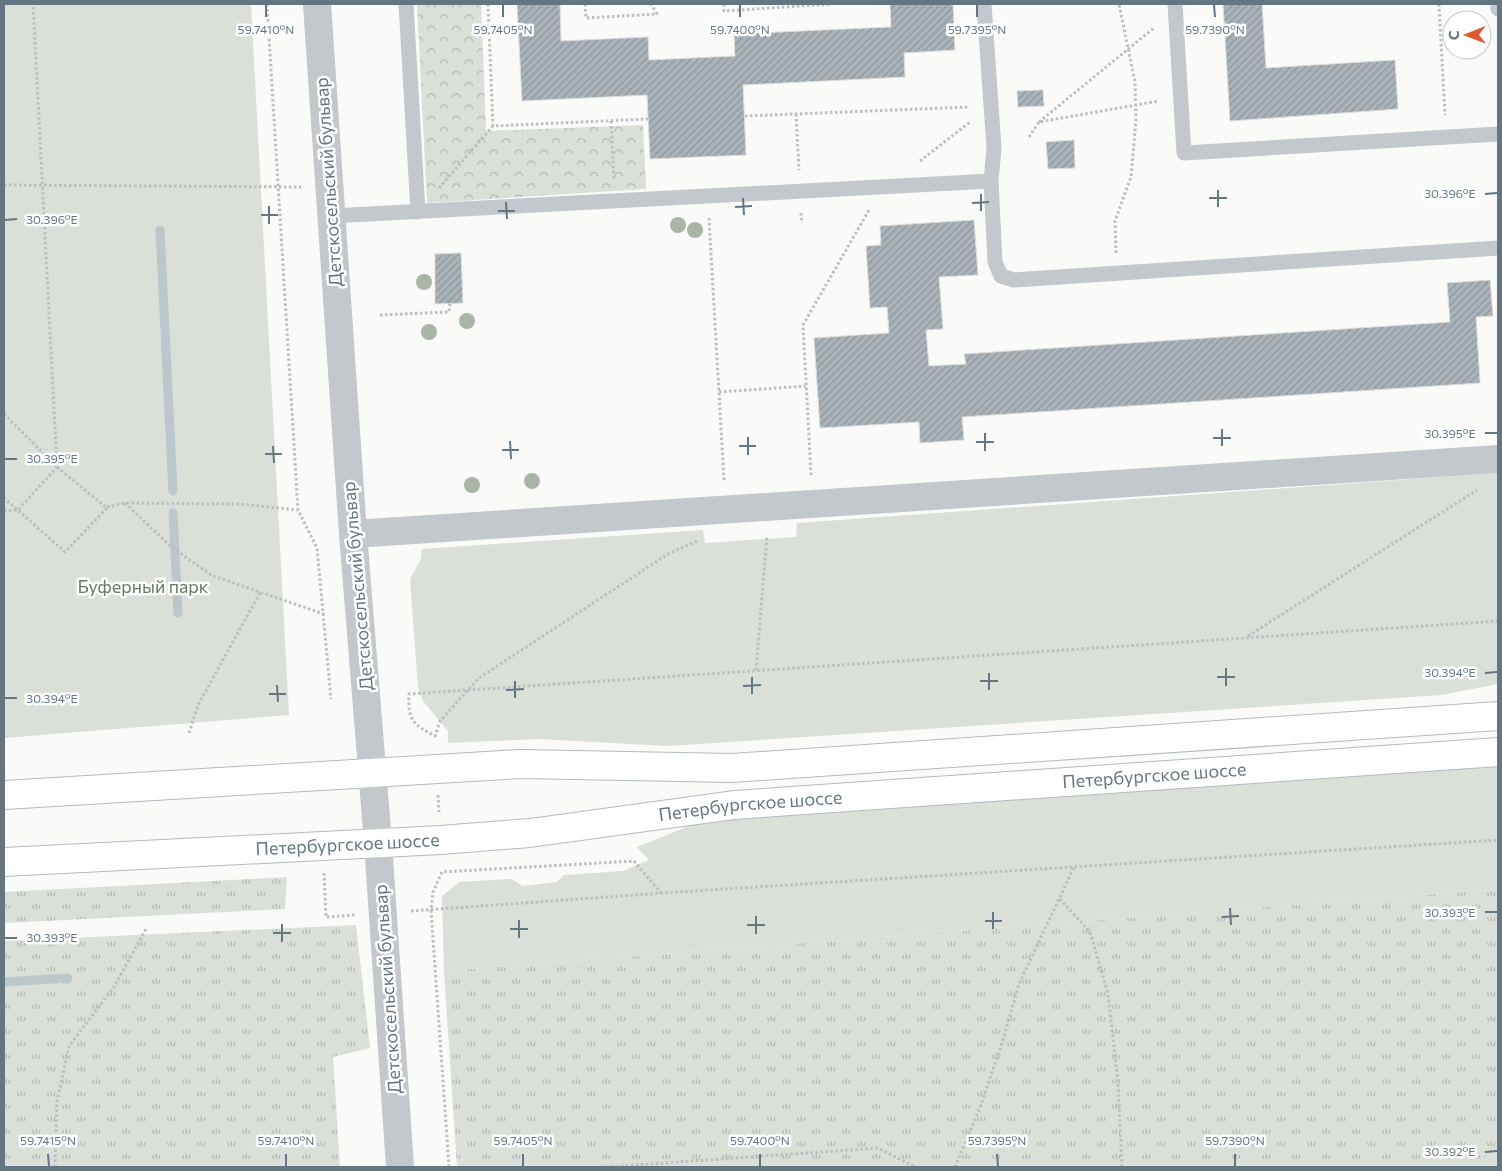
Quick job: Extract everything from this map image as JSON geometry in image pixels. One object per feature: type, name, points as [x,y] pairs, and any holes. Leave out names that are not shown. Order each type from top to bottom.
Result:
[{"type":"main road","name":"Петербургское шоссе","points":[[4,795],[520,764],[732,768],[1498,716]]},
{"type":"main road","name":"Петербургское шоссе","points":[[4,862],[378,843],[530,832],[734,804],[1498,752]]},
{"type":"street","name":"Детскосельский бульвар","points":[[317,4],[353,534],[378,843],[400,1167]]},
{"type":"street","points":[[353,534],[1498,460]]},
{"type":"lane","points":[[406,4],[418,212]]},
{"type":"lane","points":[[984,4],[994,148],[991,181],[995,262],[1001,276],[1014,280],[1498,248]]},
{"type":"lane","points":[[1498,4],[1498,9]]},
{"type":"lane","points":[[1175,7],[1184,153],[1498,134]]},
{"type":"lane","points":[[332,216],[991,181]]},
{"type":"path","points":[[4,510],[18,510],[57,467],[32,4]]},
{"type":"path","points":[[268,4],[298,510],[317,548],[331,699]]},
{"type":"path","points":[[418,212],[493,126],[488,4]]},
{"type":"path","points":[[585,4],[586,18],[657,14],[651,4]]},
{"type":"path","points":[[724,4],[724,11],[832,4]]},
{"type":"path","points":[[1116,273],[1115,221],[1131,177],[1136,105],[1135,82],[1119,4]]},
{"type":"path","points":[[1439,4],[1446,137]]},
{"type":"path","points":[[1029,137],[1039,122],[1128,49],[1175,7]]},
{"type":"path","points":[[1039,122],[1156,101]]},
{"type":"path","points":[[745,116],[990,106]]},
{"type":"path","points":[[888,187],[990,106]]},
{"type":"path","points":[[493,126],[648,119]]},
{"type":"path","points":[[611,121],[615,201]]},
{"type":"path","points":[[4,185],[278,188],[330,186]]},
{"type":"path","points":[[707,196],[724,482]]},
{"type":"path","points":[[812,476],[803,325],[869,210]]},
{"type":"path","points":[[380,315],[449,312],[450,304]]},
{"type":"path","points":[[719,392],[806,386]]},
{"type":"path","points":[[4,414],[57,467],[107,508]]},
{"type":"path","points":[[1248,636],[1482,487]]},
{"type":"path","points":[[4,498],[64,552],[107,508],[125,503],[238,504],[298,510]]},
{"type":"path","points":[[125,503],[166,542],[213,576],[324,614]]},
{"type":"path","points":[[756,670],[767,530]]},
{"type":"path","points":[[698,540],[668,554],[480,678],[468,690],[440,721],[435,736],[418,727],[408,713],[409,694],[468,690],[1248,636],[1498,621]]},
{"type":"path","points":[[189,733],[198,705],[261,591]]},
{"type":"path","points":[[438,795],[439,812]]},
{"type":"path","points":[[403,912],[662,893],[1498,840]]},
{"type":"path","points":[[449,1167],[431,910],[433,892],[442,872],[634,861],[662,893]]},
{"type":"path","points":[[955,1167],[981,1105],[1019,984],[1074,867]]},
{"type":"path","points":[[324,872],[326,917],[361,915]]},
{"type":"path","points":[[1060,899],[1090,932],[1108,994],[1118,1082],[1122,1167]]},
{"type":"path","points":[[55,1167],[57,1101],[69,1046],[114,987],[146,927]]},
{"type":"path","points":[[606,1167],[878,1148],[915,1167]]},
{"type":"green space","name":"Буферный парк","points":[[4,4],[251,4],[289,715],[4,738]]},
{"type":"green space","points":[[417,4],[481,4],[486,131],[643,125],[646,189],[427,203]]},
{"type":"green space","points":[[1498,473],[1498,684],[1441,695],[668,746],[539,739],[448,743],[448,731],[423,701],[418,688],[410,579],[421,559],[422,549],[703,530],[705,543],[796,537],[797,523]]},
{"type":"green space","points":[[1498,765],[1498,889],[444,971],[442,896],[459,882],[511,879],[523,886],[557,882],[564,875],[623,871],[649,860],[637,847],[704,820]]},
{"type":"green space","points":[[287,877],[285,909],[4,923],[4,892]]},
{"type":"green space","points":[[1498,889],[1498,1167],[457,1167],[444,971]]},
{"type":"green space","points":[[356,925],[370,1048],[333,1057],[340,1167],[4,1167],[4,941]]},
{"type":"building","points":[[517,4],[560,4],[561,41],[648,37],[649,60],[735,56],[734,34],[891,27],[890,4],[953,4],[955,50],[904,53],[905,77],[743,85],[746,155],[650,159],[647,95],[522,101]]},
{"type":"building","points":[[1223,4],[1262,4],[1266,68],[1395,60],[1398,109],[1230,121]]},
{"type":"building","points":[[1043,90],[1044,106],[1018,107],[1017,91]]},
{"type":"building","points":[[1074,140],[1075,168],[1048,169],[1046,142]]},
{"type":"building","points":[[974,220],[978,275],[939,277],[943,329],[926,330],[929,366],[966,364],[964,354],[1450,322],[1447,283],[1490,280],[1493,316],[1476,317],[1480,383],[962,417],[964,440],[920,443],[919,422],[820,428],[814,338],[889,333],[887,307],[870,308],[866,246],[881,245],[880,226]]},
{"type":"building","points":[[461,253],[463,303],[435,304],[435,254]]},
{"type":"waterway","points":[[160,230],[173,491]]},
{"type":"waterway","points":[[173,513],[178,613]]},
{"type":"waterway","points":[[4,982],[68,978]]}]
